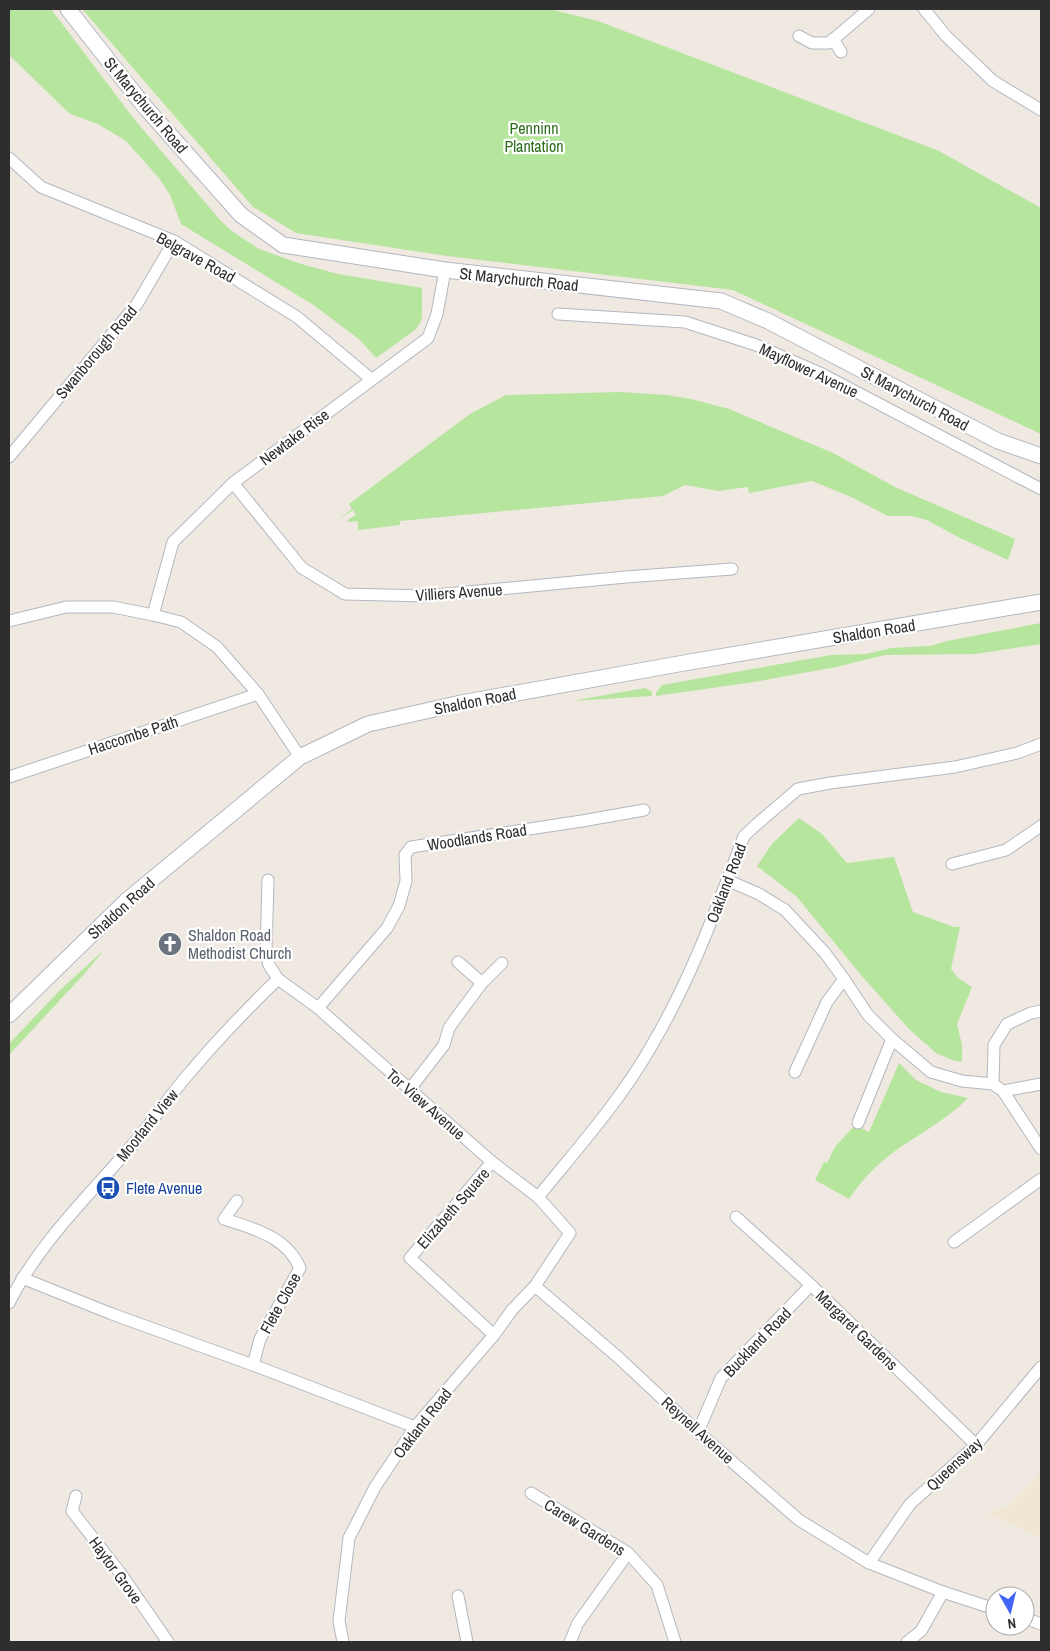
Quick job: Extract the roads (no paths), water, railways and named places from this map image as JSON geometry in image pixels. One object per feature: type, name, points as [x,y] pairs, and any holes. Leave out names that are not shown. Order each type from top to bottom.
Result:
[{"type":"street","name":"St Marychurch Road","points":[[68,9],[145,107],[241,215],[283,245],[444,270],[721,301],[768,322],[998,442],[1041,456]]},
{"type":"street","points":[[799,36],[812,43],[829,43],[869,9]]},
{"type":"street","points":[[924,9],[946,36],[993,81],[1041,110]]},
{"type":"street","points":[[833,40],[841,52]]},
{"type":"street","name":"Belgrave Road","points":[[9,158],[41,187],[174,241],[297,317],[371,379]]},
{"type":"street","name":"Swanborough Road","points":[[9,457],[138,304],[174,241]]},
{"type":"street","name":"Newtake Rise","points":[[153,615],[173,542],[233,483],[428,338],[437,314],[444,270]]},
{"type":"street","name":"Mayflower Avenue","points":[[558,314],[685,322],[756,345],[822,374],[1041,489]]},
{"type":"street","name":"Villiers Avenue","points":[[233,483],[302,568],[345,594],[425,596],[732,569]]},
{"type":"street","name":"Shaldon Road","points":[[9,1015],[126,900],[300,757],[368,724],[461,703],[684,662],[1041,602]]},
{"type":"street","points":[[9,621],[66,607],[113,608],[181,622],[217,647],[258,694],[300,757]]},
{"type":"street","name":"Haccombe Path","points":[[9,777],[258,694]]},
{"type":"street","name":"Oakland Road","points":[[538,1197],[618,1097],[652,1046],[684,985],[700,949],[744,836],[757,824],[798,789],[830,783],[955,767],[1016,753],[1041,744]]},
{"type":"street","name":"Woodlands Road","points":[[318,1008],[387,928],[399,906],[406,880],[405,855],[411,847],[644,810]]},
{"type":"street","points":[[952,864],[1006,850],[1041,826]]},
{"type":"street","points":[[268,880],[266,953],[269,965],[278,978]]},
{"type":"street","points":[[727,880],[759,894],[785,910],[825,953],[868,1015],[892,1039],[931,1072],[962,1081],[993,1084],[1003,1091],[1041,1150]]},
{"type":"street","points":[[458,962],[482,984]]},
{"type":"street","points":[[410,1090],[444,1045],[449,1028],[482,984],[502,963]]},
{"type":"street","name":"Tor View Avenue","points":[[278,978],[318,1008],[492,1162],[538,1197],[570,1233]]},
{"type":"street","name":"Moorland View","points":[[9,1303],[22,1278],[70,1215],[140,1135],[191,1071],[278,978]]},
{"type":"street","points":[[795,1072],[827,1002],[844,979]]},
{"type":"street","points":[[993,1084],[994,1045],[1007,1024],[1031,1013],[1041,1012]]},
{"type":"street","points":[[858,1123],[892,1039]]},
{"type":"street","points":[[1003,1091],[1041,1084]]},
{"type":"street","name":"Elizabeth Square","points":[[492,1162],[410,1258],[494,1335]]},
{"type":"street","points":[[954,1242],[1041,1179]]},
{"type":"street","name":"Flete Close","points":[[237,1201],[224,1219],[267,1233],[295,1256],[300,1268],[260,1339],[253,1365]]},
{"type":"street","name":"Margaret Gardens","points":[[736,1217],[811,1285],[976,1445]]},
{"type":"street","name":"Oakland Road","points":[[343,1642],[339,1621],[349,1538],[375,1486],[416,1427],[494,1335],[512,1310],[535,1286],[570,1233]]},
{"type":"street","points":[[22,1278],[112,1314],[416,1427]]},
{"type":"street","name":"Buckland Road","points":[[698,1432],[721,1378],[811,1285]]},
{"type":"street","name":"Reynell Avenue","points":[[535,1286],[619,1358],[698,1432],[799,1520],[869,1563],[943,1592],[985,1606]]},
{"type":"street","name":"Queensway","points":[[869,1563],[910,1504],[976,1445],[1041,1367]]},
{"type":"street","name":"Carew Gardens","points":[[531,1492],[628,1553],[657,1585],[675,1642]]},
{"type":"street","name":"Haytor Grove","points":[[76,1496],[72,1511],[121,1574],[168,1642]]},
{"type":"street","points":[[570,1642],[578,1623],[628,1553]]},
{"type":"street","points":[[906,1642],[920,1631],[943,1592]]},
{"type":"street","points":[[458,1596],[467,1642]]},
{"type":"place","name":"Shaldon Road Methodist Church","points":[[170,944]]},
{"type":"place","name":"Flete Avenue","points":[[108,1188]]},
{"type":"park label","name":"Penninn Plantation","points":[[534,137]]}]
